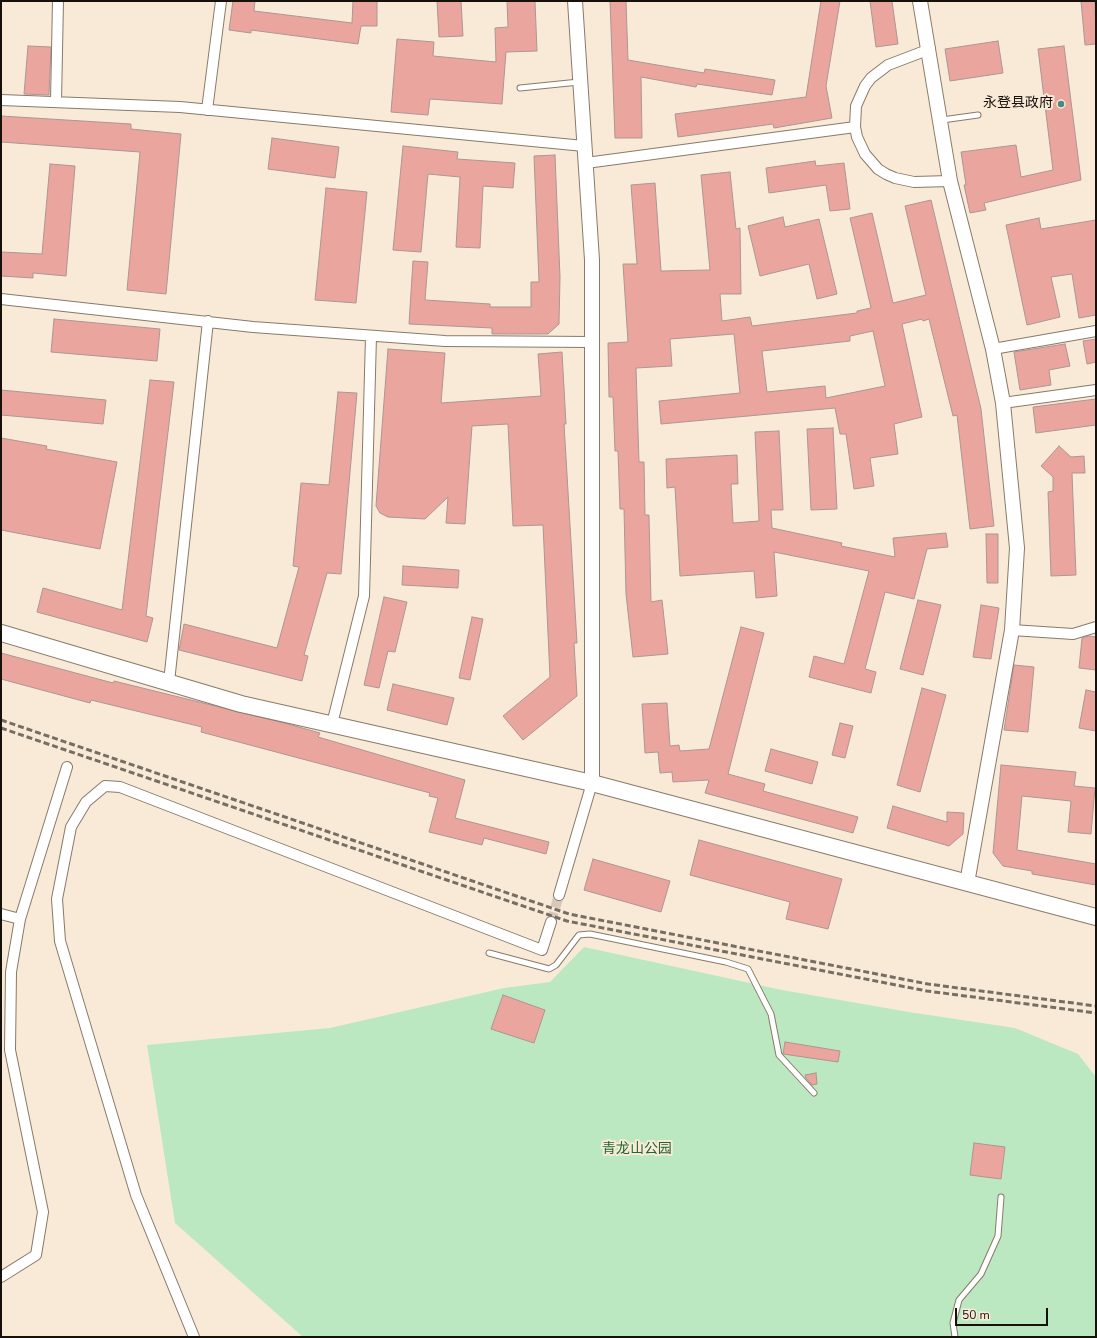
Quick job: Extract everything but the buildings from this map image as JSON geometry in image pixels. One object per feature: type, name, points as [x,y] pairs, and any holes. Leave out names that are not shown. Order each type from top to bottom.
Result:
[{"type":"main road","points":[[1,633],[241,704],[592,783],[1096,918]]},
{"type":"street","points":[[56,102],[58,1]]},
{"type":"street","points":[[207,110],[221,1]]},
{"type":"street","points":[[560,896],[592,783],[592,260],[574,1]]},
{"type":"street","points":[[920,1],[930,49],[950,181],[993,349],[1003,403],[1017,548],[1012,630],[967,883]]},
{"type":"street","points":[[930,49],[888,65],[871,78],[856,106],[855,127],[857,137],[865,154],[878,169],[886,174],[900,180],[914,182],[950,181]]},
{"type":"street","points":[[1,100],[207,110],[584,146]]},
{"type":"street","points":[[586,163],[855,127]]},
{"type":"street","points":[[1,299],[253,327],[371,336],[445,341],[591,342]]},
{"type":"street","points":[[169,682],[208,321]]},
{"type":"street","points":[[993,349],[1096,331]]},
{"type":"street","points":[[332,724],[364,596],[371,336]]},
{"type":"street","points":[[1003,403],[1096,390]]},
{"type":"street","points":[[1012,630],[1073,634],[1096,627]]},
{"type":"street","points":[[1,1277],[36,1255],[43,1212],[10,1050],[11,972],[20,919],[67,767]]},
{"type":"street","points":[[194,1337],[136,1195],[60,941],[57,899],[69,834],[71,827],[86,802],[105,786],[120,787],[542,950],[551,922]]},
{"type":"street","points":[[1,914],[20,919]]},
{"type":"lane","points":[[520,88],[580,82]]},
{"type":"lane","points":[[941,120],[978,116]]},
{"type":"lane","points":[[489,953],[549,969],[556,965],[579,934],[590,934],[726,962],[748,969],[771,1014],[779,1055],[814,1093]]},
{"type":"lane","points":[[955,1337],[953,1323],[959,1300],[980,1274],[998,1236],[1001,1197]]},
{"type":"green space","name":"青龙山公园","points":[[584,947],[782,990],[909,1012],[1015,1028],[1078,1054],[1096,1077],[1096,1337],[303,1337],[175,1223],[147,1045],[330,1028],[504,988],[550,982]]},
{"type":"tunnel","points":[[551,922],[559,895]]},
{"type":"railway","points":[[1,720],[569,914],[928,984],[1096,1006]]},
{"type":"railway","points":[[1,728],[567,921],[927,991],[1096,1013]]},
{"type":"place","name":"永登县政府","points":[[1061,104]]}]
